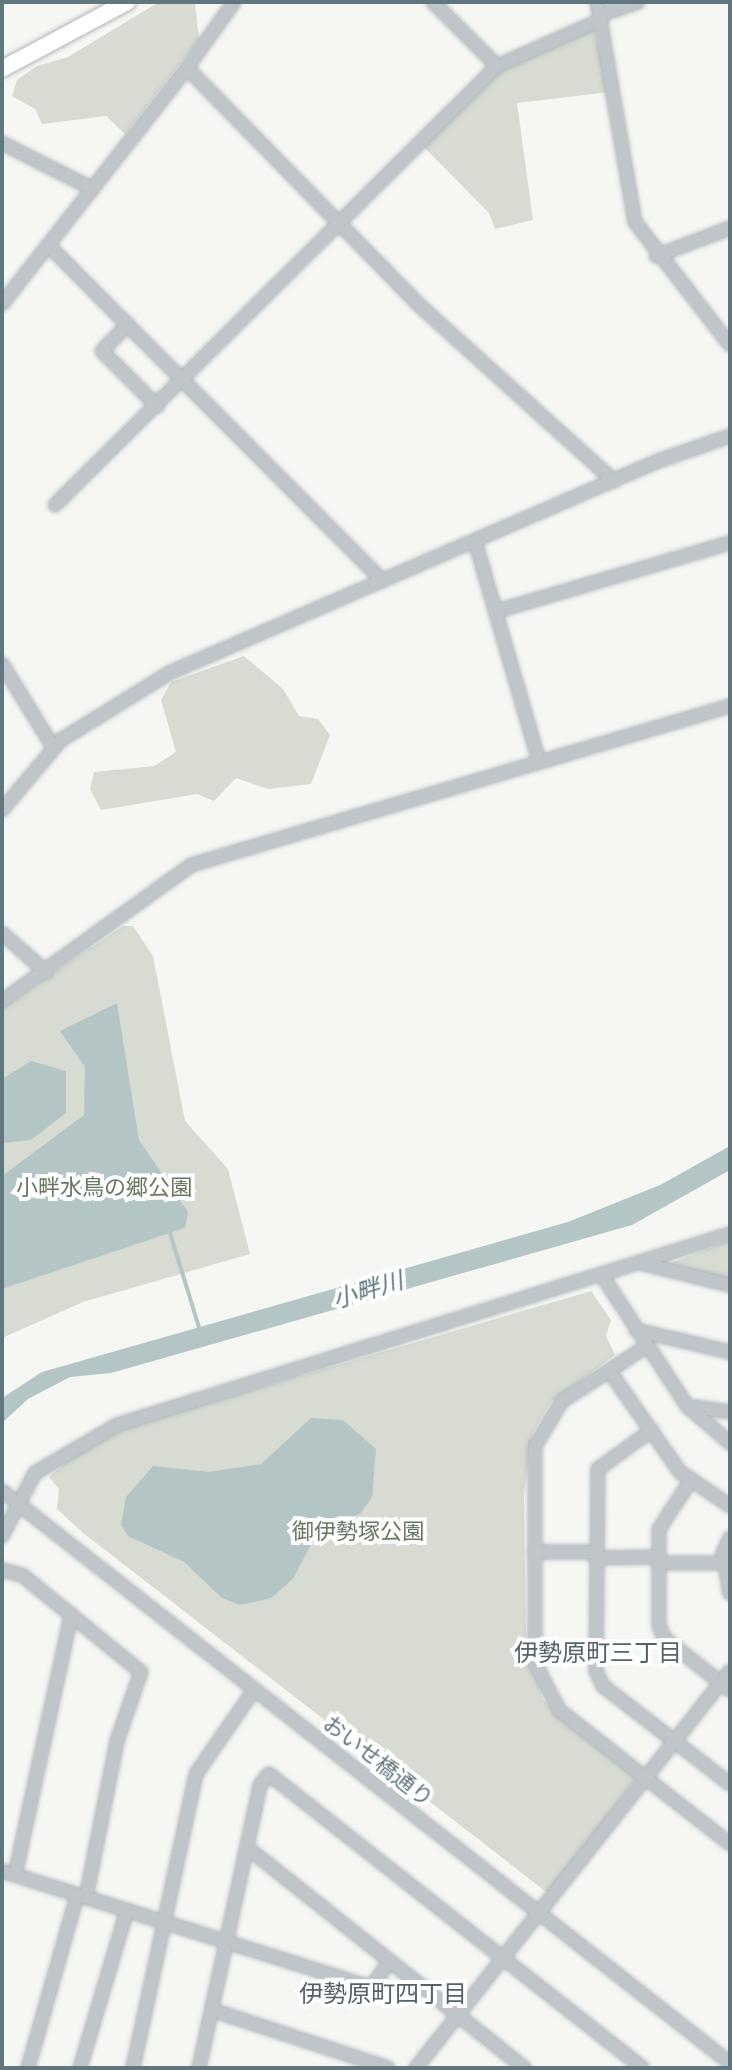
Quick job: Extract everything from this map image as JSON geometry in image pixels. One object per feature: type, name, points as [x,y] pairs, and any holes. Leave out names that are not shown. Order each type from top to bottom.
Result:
[{"type":"main road","points":[[2,69],[127,2]]},
{"type":"street","points":[[2,304],[187,68],[234,2]]},
{"type":"street","points":[[433,2],[497,66]]},
{"type":"street","points":[[55,505],[497,66],[599,12],[638,2]]},
{"type":"street","points":[[599,12],[620,107],[627,190],[656,256],[730,345]]},
{"type":"street","points":[[187,68],[338,223],[507,389],[614,481]]},
{"type":"street","points":[[2,143],[91,188]]},
{"type":"street","points":[[656,256],[730,228]]},
{"type":"street","points":[[48,245],[383,581]]},
{"type":"street","points":[[128,324],[102,351],[157,406]]},
{"type":"street","points":[[2,810],[53,747],[169,673],[614,481],[730,436]]},
{"type":"street","points":[[475,541],[539,761]]},
{"type":"street","points":[[497,611],[730,543]]},
{"type":"street","points":[[2,664],[53,747]]},
{"type":"street","points":[[2,1001],[191,865],[730,706]]},
{"type":"street","points":[[2,933],[46,972]]},
{"type":"street","points":[[2,1536],[15,1502],[35,1473],[117,1425],[603,1277],[730,1234]]},
{"type":"street","points":[[644,1264],[730,1285]]},
{"type":"street","points":[[603,1277],[687,1406],[730,1443]]},
{"type":"street","points":[[636,1330],[730,1352]]},
{"type":"street","points":[[647,1346],[545,1420],[535,1446],[533,1645],[548,1695],[730,1844]]},
{"type":"street","points":[[610,1372],[691,1480],[730,1506]]},
{"type":"street","points":[[687,1406],[730,1412]]},
{"type":"street","points":[[652,1430],[598,1469],[595,1555],[597,1677],[730,1784]]},
{"type":"street","points":[[691,1480],[662,1521],[658,1560],[660,1633],[725,1687]]},
{"type":"street","name":"おいせ橋通り","points":[[3,1492],[730,2063]]},
{"type":"street","points":[[730,1538],[723,1563],[730,1593]]},
{"type":"street","points":[[534,1552],[723,1563]]},
{"type":"street","points":[[2,1570],[22,1575],[141,1672],[117,1741],[82,1897],[28,2068]]},
{"type":"street","points":[[15,1875],[71,1615]]},
{"type":"street","points":[[416,2068],[675,1742],[725,1687],[730,1671]]},
{"type":"street","points":[[133,2068],[201,1759],[254,1690]]},
{"type":"street","points":[[199,2068],[215,2011],[260,1785],[269,1774],[642,2068]]},
{"type":"street","points":[[249,1849],[388,1964],[524,2068]]},
{"type":"street","points":[[2,1871],[371,1987],[388,1964]]},
{"type":"street","points":[[80,2068],[127,1910]]},
{"type":"street","points":[[215,2011],[388,2068]]},
{"type":"green space","points":[[159,2],[195,2],[199,39],[125,134],[106,116],[42,124],[35,109],[12,96],[17,80],[37,66],[68,57]]},
{"type":"green space","points":[[593,29],[610,92],[517,103],[533,220],[495,229],[489,213],[424,147],[505,66]]},
{"type":"green space","points":[[244,656],[283,689],[299,716],[318,719],[330,735],[311,784],[268,789],[236,778],[214,801],[197,794],[101,810],[90,789],[94,772],[154,766],[176,752],[161,700],[171,682]]},
{"type":"green space","name":"小畔水鳥の郷公園","points":[[123,926],[133,926],[153,956],[185,1121],[228,1169],[250,1254],[83,1302],[2,1338],[2,1008]]},
{"type":"green space","points":[[730,1241],[730,1282],[663,1266]]},
{"type":"green space","name":"御伊勢塚公園","points":[[591,1291],[611,1320],[606,1336],[615,1355],[551,1402],[532,1434],[524,1494],[526,1643],[543,1700],[636,1778],[549,1894],[82,1532],[57,1509],[59,1489],[49,1477],[85,1447],[139,1423]]},
{"type":"water","points":[[117,1003],[139,1140],[188,1212],[185,1228],[2,1289],[2,1176],[84,1115],[85,1067],[60,1031]]},
{"type":"water","points":[[31,1061],[66,1071],[66,1113],[31,1140],[2,1143],[2,1079]]},
{"type":"water","name":"小畔川","points":[[730,1146],[730,1170],[632,1225],[111,1373],[70,1377],[28,1399],[2,1423],[2,1398],[42,1372],[568,1222],[660,1185]]},
{"type":"water","points":[[311,1418],[343,1420],[376,1449],[372,1497],[361,1513],[314,1539],[293,1579],[271,1598],[240,1605],[222,1598],[184,1562],[128,1536],[121,1525],[126,1497],[153,1466],[209,1472],[261,1464]]},
{"type":"waterway","points":[[170,1233],[201,1334]]},
{"type":"district","name":"伊勢原町三丁目","points":[[598,1654]]},
{"type":"district","name":"伊勢原町四丁目","points":[[383,1995]]}]
